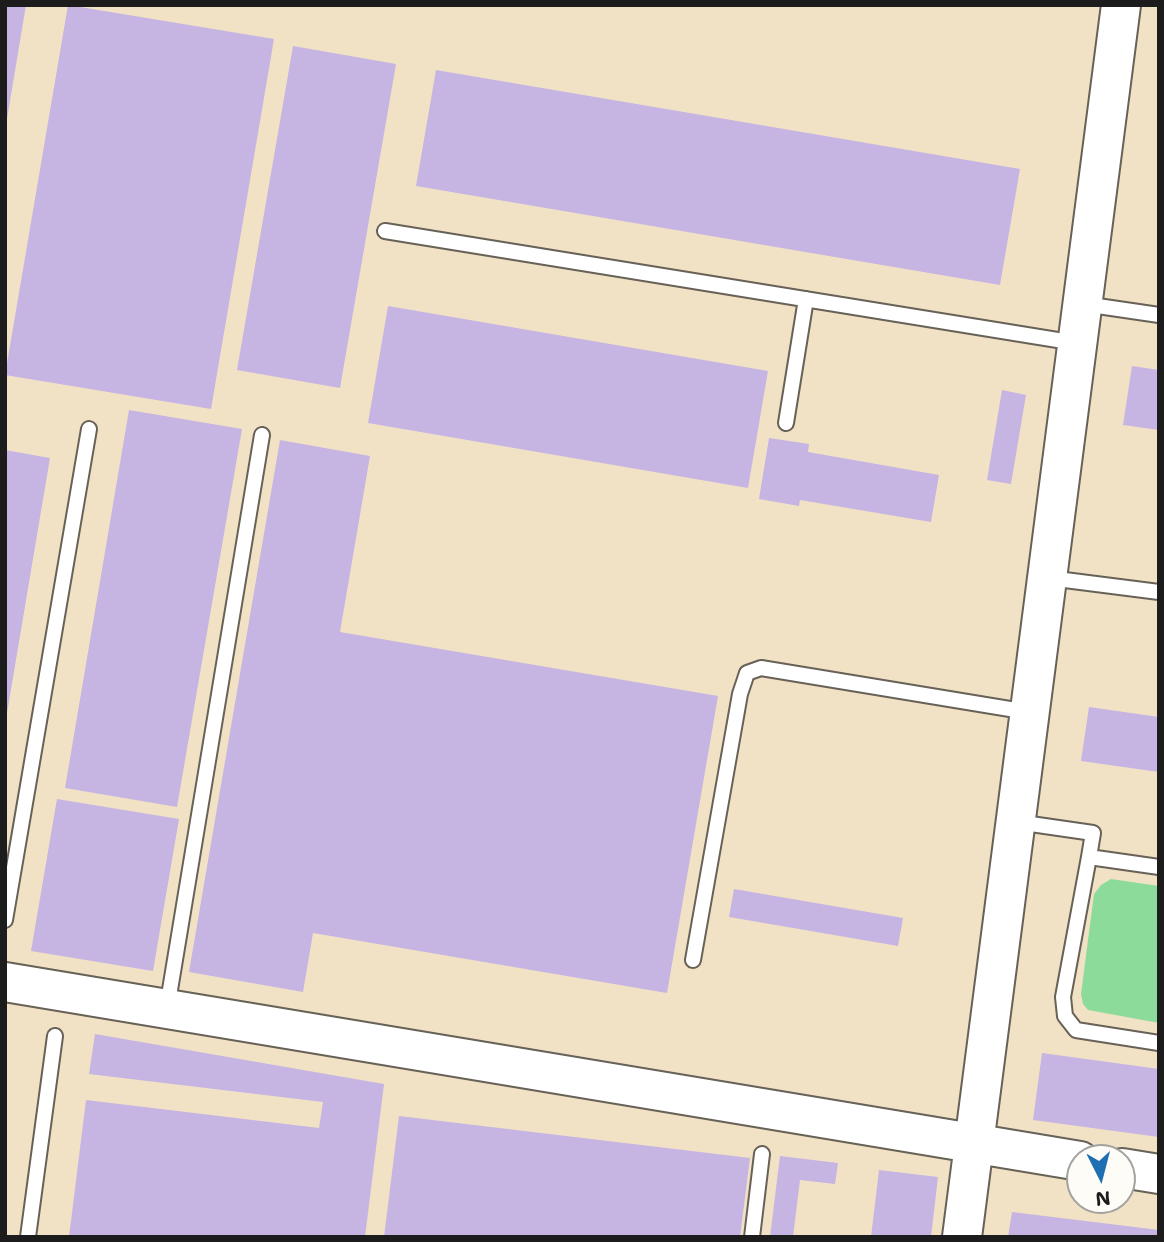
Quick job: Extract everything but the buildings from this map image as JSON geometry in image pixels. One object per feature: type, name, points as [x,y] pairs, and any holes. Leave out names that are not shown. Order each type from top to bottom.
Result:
[{"type":"street","points":[[962,1237],[1121,5]]},
{"type":"street","points":[[5,982],[1066,1159]]},
{"type":"street","points":[[1136,1170],[1159,1174]]},
{"type":"lane","points":[[385,231],[1077,343]]},
{"type":"lane","points":[[786,423],[806,299]]},
{"type":"lane","points":[[1083,304],[1159,315]]},
{"type":"lane","points":[[5,920],[89,429]]},
{"type":"lane","points":[[166,1009],[262,435]]},
{"type":"lane","points":[[1047,577],[1159,592]]},
{"type":"lane","points":[[693,960],[740,694],[747,673],[761,668],[1030,712]]},
{"type":"lane","points":[[1016,822],[1093,833],[1063,997],[1065,1016],[1076,1030],[1159,1043]]},
{"type":"lane","points":[[1089,856],[1159,867]]},
{"type":"lane","points":[[28,1237],[55,1035]]},
{"type":"lane","points":[[752,1237],[762,1154]]},
{"type":"green space","points":[[1111,879],[1159,886],[1159,1023],[1088,1010],[1083,1004],[1081,994],[1094,894],[1101,885]]}]
